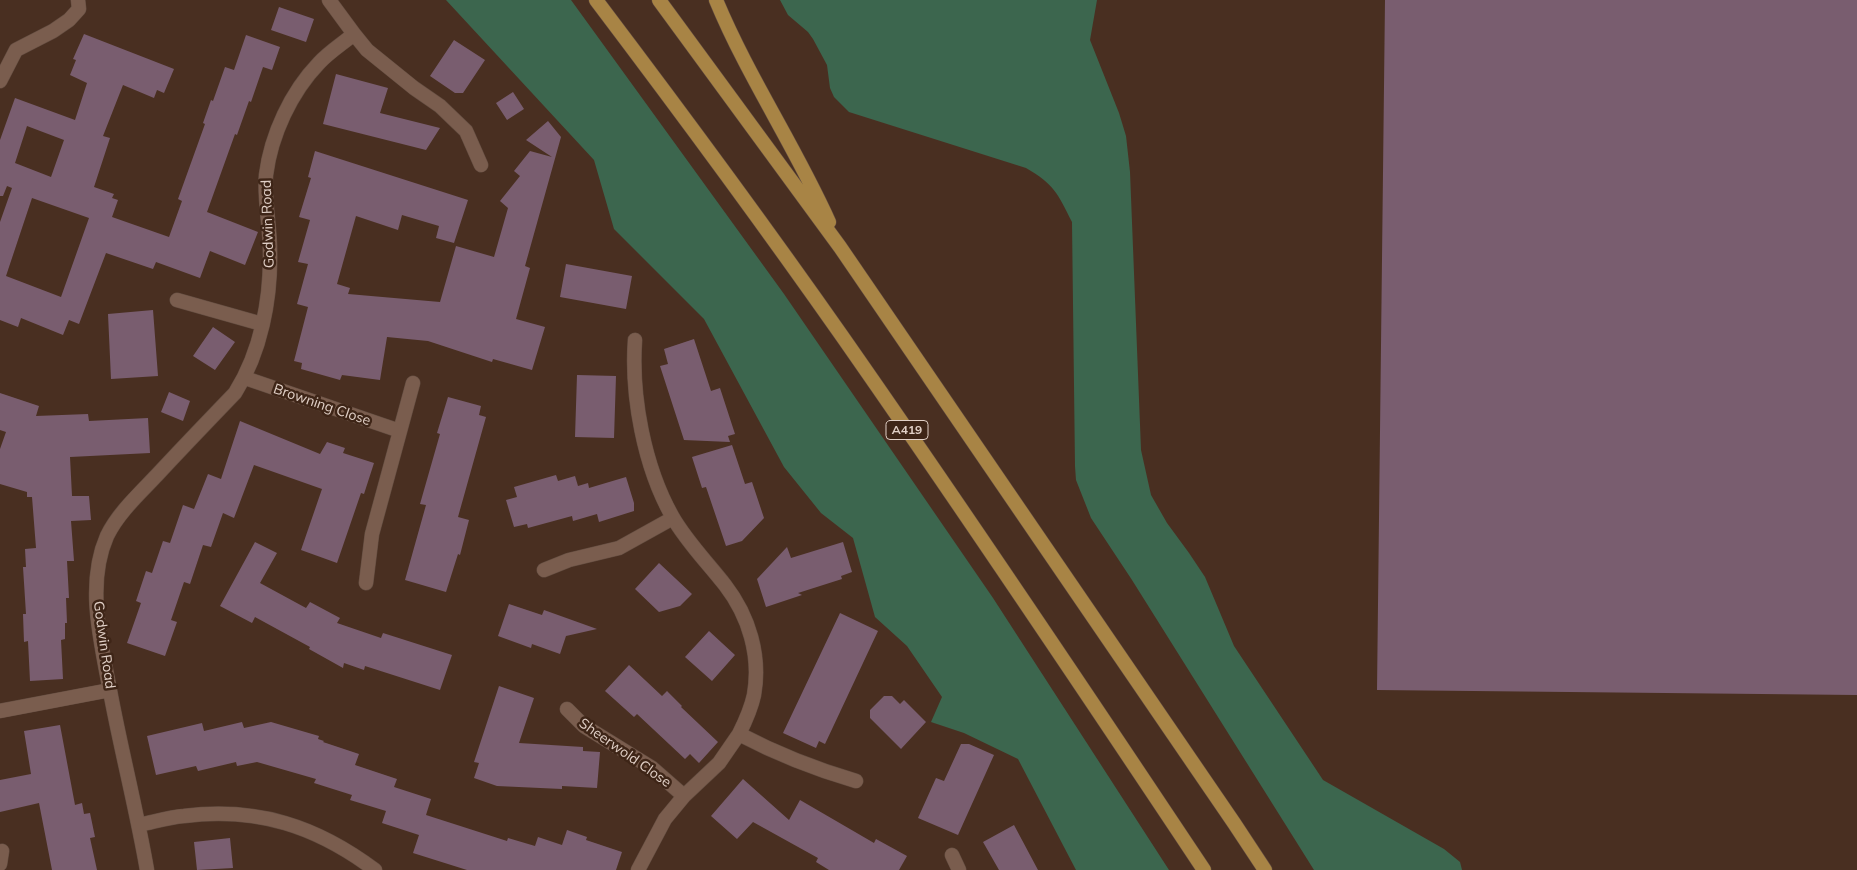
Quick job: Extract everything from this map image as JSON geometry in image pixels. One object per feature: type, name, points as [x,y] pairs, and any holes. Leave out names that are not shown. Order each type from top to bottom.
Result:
[{"type":"highway","name":"A419","points":[[596,0],[847,343],[1204,870]]},
{"type":"highway","points":[[659,0],[840,247],[1265,870]]},
{"type":"highway","points":[[716,0],[735,43],[811,181],[840,247]]},
{"type":"street","points":[[0,81],[16,50],[69,20],[79,9],[78,0]]},
{"type":"street","points":[[329,0],[367,50],[414,88],[440,106],[466,131],[481,165]]},
{"type":"street","name":"Godwin Road","points":[[147,870],[139,825],[123,758],[100,634],[96,589],[98,568],[108,536],[124,511],[235,393],[245,378],[258,342],[270,278],[266,176],[280,123],[302,84],[319,63],[354,34]]},
{"type":"street","points":[[177,300],[262,324]]},
{"type":"street","name":"Sheerwold Close","points":[[635,340],[635,386],[638,411],[653,474],[661,496],[673,518],[726,586],[751,634],[756,666],[754,696],[739,734],[719,762],[684,796],[665,819],[638,870]]},
{"type":"street","name":"Browning Close","points":[[245,378],[400,431]]},
{"type":"street","points":[[366,583],[372,534],[414,383]]},
{"type":"street","points":[[544,570],[569,560],[619,548],[673,518]]},
{"type":"street","points":[[0,711],[110,690]]},
{"type":"street","name":"Sheerwold Close","points":[[567,708],[584,726],[652,768],[684,796]]},
{"type":"street","points":[[739,734],[773,752],[809,767],[856,781]]},
{"type":"street","points":[[139,825],[183,816],[212,814],[239,814],[269,818],[330,840],[354,854],[375,870]]},
{"type":"street","points":[[952,855],[959,870]]},
{"type":"green space","points":[[446,0],[571,0],[784,294],[993,598],[1169,870],[1076,870],[1018,759],[964,733],[931,722],[942,697],[907,646],[875,617],[853,538],[821,513],[784,467],[704,319],[614,229],[594,160]]},
{"type":"green space","points":[[780,0],[1097,0],[1090,40],[1119,113],[1126,136],[1130,172],[1141,450],[1151,495],[1167,523],[1205,577],[1234,646],[1323,780],[1444,849],[1460,862],[1462,870],[1314,870],[1091,518],[1076,480],[1072,222],[1059,197],[1043,179],[1026,168],[849,112],[834,97],[830,88],[827,65],[813,39],[808,32],[788,15]]},
{"type":"building","points":[[1385,0],[1857,0],[1857,695],[1377,690]]},
{"type":"building","points":[[279,7],[314,19],[306,42],[271,30]]},
{"type":"building","points":[[84,34],[174,69],[164,93],[157,90],[154,98],[123,85],[103,136],[110,138],[94,187],[114,194],[112,198],[118,200],[112,217],[169,237],[182,201],[178,199],[205,124],[203,123],[225,67],[234,70],[246,35],[280,47],[272,70],[263,67],[251,102],[249,101],[237,135],[235,134],[207,212],[258,232],[245,265],[210,251],[200,278],[156,262],[153,269],[106,253],[79,324],[69,320],[63,335],[21,318],[18,327],[0,320],[0,222],[12,188],[7,186],[3,196],[0,196],[0,140],[15,98],[75,120],[87,83],[70,75],[76,60],[73,59]],"holes":[[[27,126],[64,140],[51,177],[15,163]],[[32,198],[89,218],[61,297],[6,276]]]},
{"type":"building","points":[[454,40],[485,60],[463,93],[455,93],[430,76]]},
{"type":"building","points":[[336,74],[388,88],[380,113],[440,128],[426,150],[323,124]]},
{"type":"building","points":[[513,92],[524,109],[507,120],[496,103]]},
{"type":"building","points":[[548,121],[561,137],[525,266],[530,268],[516,319],[545,327],[532,370],[493,359],[492,362],[428,341],[387,337],[380,380],[342,375],[340,380],[301,369],[302,363],[294,361],[308,307],[297,304],[308,264],[298,262],[310,220],[299,217],[311,178],[308,177],[315,151],[468,200],[454,243],[436,238],[439,226],[402,215],[398,230],[356,216],[337,284],[350,288],[348,294],[440,302],[456,246],[494,257],[508,208],[500,201],[520,176],[514,171],[530,151],[552,157],[526,140]]},
{"type":"building","points":[[566,264],[632,276],[626,309],[560,297]]},
{"type":"building","points":[[153,310],[158,376],[111,379],[108,314]]},
{"type":"building","points":[[213,327],[235,342],[215,370],[193,356]]},
{"type":"building","points":[[694,339],[711,391],[720,388],[735,434],[728,436],[730,442],[684,440],[660,366],[668,364],[664,349]]},
{"type":"building","points":[[577,375],[616,376],[614,438],[575,437]]},
{"type":"building","points":[[169,392],[190,401],[183,421],[161,412]]},
{"type":"building","points":[[0,393],[39,406],[36,416],[88,414],[89,421],[148,418],[150,453],[70,457],[72,496],[89,496],[91,520],[71,521],[74,561],[67,561],[69,598],[66,598],[67,623],[65,623],[65,639],[61,640],[63,679],[30,681],[28,641],[24,642],[23,614],[26,614],[23,567],[26,567],[25,549],[36,548],[32,497],[27,497],[27,492],[0,484],[0,449],[6,432],[0,430]]},
{"type":"building","points":[[448,397],[481,406],[479,415],[486,417],[458,517],[469,520],[460,555],[458,554],[446,592],[405,580],[426,505],[420,504],[440,434],[437,433]]},
{"type":"building","points":[[240,421],[320,454],[327,442],[345,448],[343,453],[374,463],[364,494],[361,493],[337,563],[301,550],[322,489],[254,465],[234,518],[223,513],[211,547],[203,545],[190,584],[184,582],[171,620],[177,622],[165,656],[127,643],[141,603],[136,601],[146,571],[152,573],[163,541],[170,543],[183,505],[194,509],[208,474],[221,479]]},
{"type":"building","points":[[732,445],[745,484],[752,482],[764,518],[742,541],[726,546],[706,487],[702,488],[692,457]]},
{"type":"building","points":[[556,475],[558,481],[575,476],[578,486],[588,483],[589,488],[626,477],[634,503],[634,511],[599,522],[597,514],[573,521],[572,516],[528,528],[527,524],[514,527],[506,500],[517,497],[514,487]]},
{"type":"building","points":[[255,542],[277,553],[260,583],[306,608],[310,602],[340,618],[337,623],[381,638],[383,633],[452,655],[440,690],[365,666],[364,670],[344,663],[343,668],[309,649],[310,647],[255,617],[252,623],[220,606]]},
{"type":"building","points":[[843,542],[852,572],[841,576],[842,579],[798,593],[802,595],[766,607],[757,579],[787,547],[791,558]]},
{"type":"building","points":[[659,563],[692,594],[680,606],[659,612],[635,589]]},
{"type":"building","points":[[509,604],[542,615],[544,610],[597,629],[566,636],[560,654],[532,644],[531,648],[498,636]]},
{"type":"building","points":[[840,613],[878,631],[825,744],[819,741],[816,748],[783,733]]},
{"type":"building","points":[[709,631],[735,655],[712,681],[685,657]]},
{"type":"building","points":[[629,665],[662,696],[667,691],[718,742],[699,763],[690,754],[685,759],[637,714],[634,717],[605,691]]},
{"type":"building","points":[[499,686],[534,698],[519,743],[583,747],[583,751],[600,752],[597,788],[562,786],[562,789],[497,786],[474,778],[479,763],[474,762]]},
{"type":"building","points":[[884,696],[892,696],[900,704],[904,700],[926,722],[901,749],[870,718],[870,710]]},
{"type":"building","points":[[242,722],[244,728],[271,722],[319,736],[318,739],[323,742],[359,754],[355,765],[397,779],[394,787],[431,799],[426,815],[507,841],[508,838],[535,846],[538,837],[562,845],[567,830],[587,837],[586,840],[622,852],[616,870],[467,870],[413,853],[419,835],[382,823],[386,811],[350,800],[352,795],[314,783],[316,779],[257,762],[237,766],[236,762],[198,771],[196,766],[156,775],[147,736],[202,723],[204,731]]},
{"type":"building","points":[[60,725],[75,805],[82,803],[84,814],[90,813],[95,837],[90,838],[97,870],[52,870],[39,803],[0,812],[0,780],[31,774],[24,731]]},
{"type":"building","points":[[961,744],[969,744],[994,755],[958,835],[918,818],[936,778],[944,781]]},
{"type":"building","points":[[743,779],[789,820],[800,800],[874,843],[876,839],[907,856],[899,870],[829,870],[816,862],[818,858],[753,822],[737,839],[711,816]]},
{"type":"building","points":[[1014,825],[1038,870],[999,870],[983,842]]},
{"type":"building","points":[[230,838],[233,868],[197,870],[194,842]]}]
